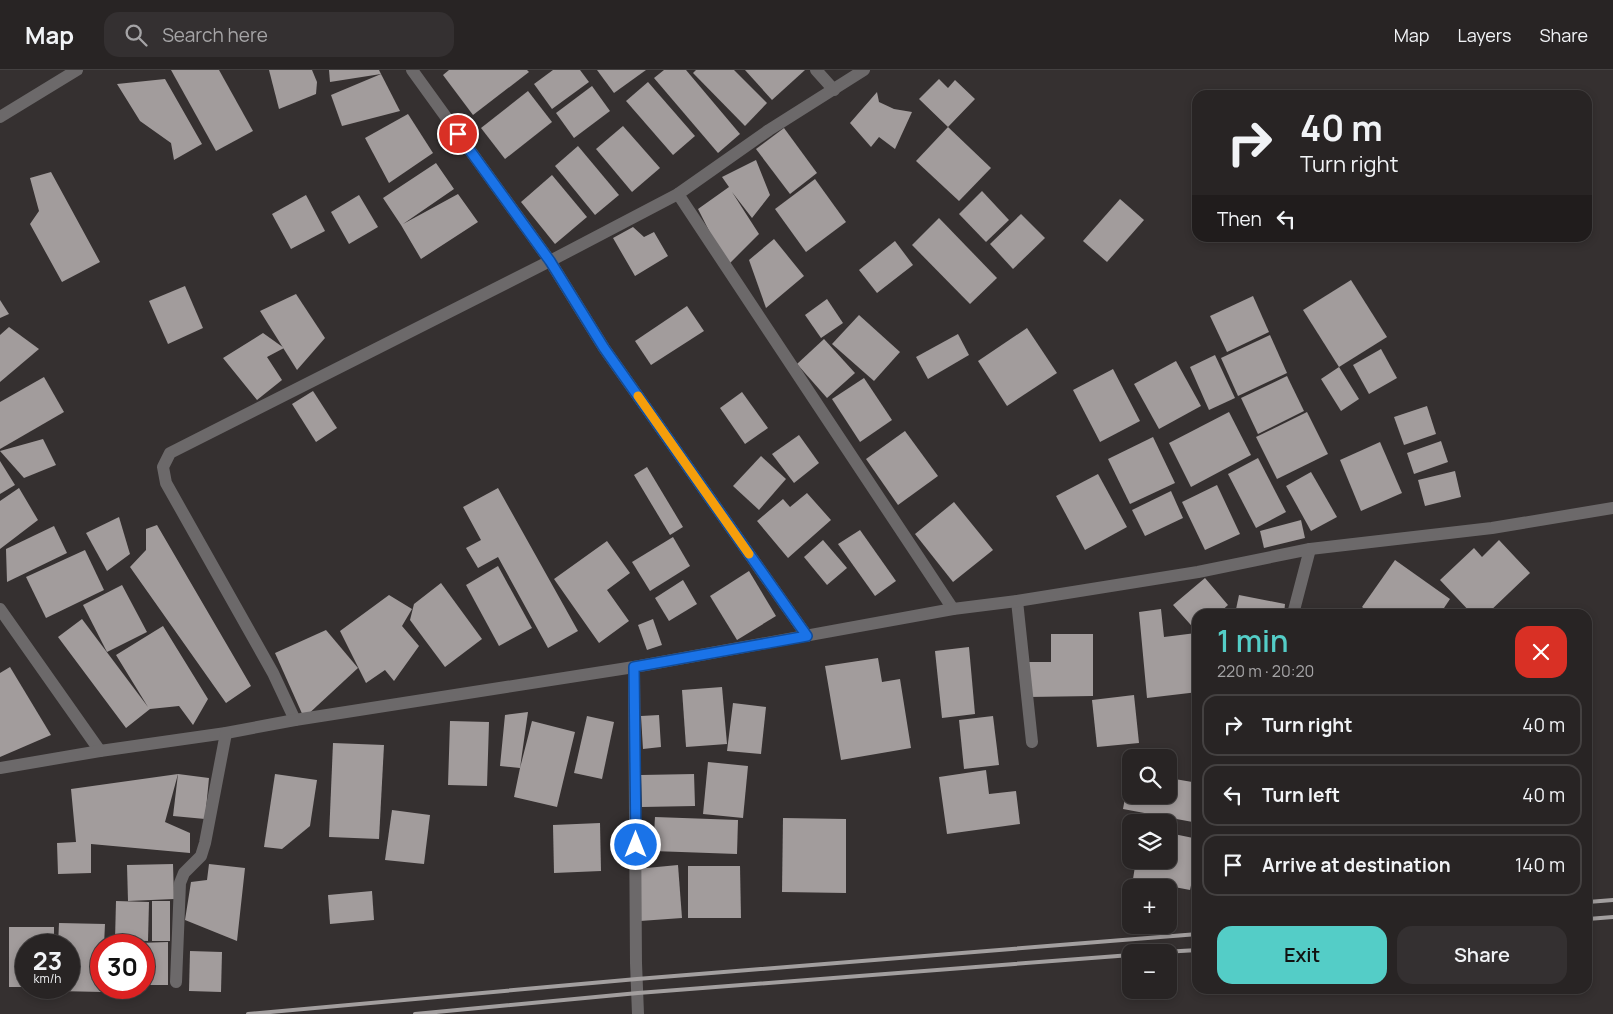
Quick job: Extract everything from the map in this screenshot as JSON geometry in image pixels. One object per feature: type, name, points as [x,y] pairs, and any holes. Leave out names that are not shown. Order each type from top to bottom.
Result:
[{"type":"street","points":[[0,117],[77,70]]},
{"type":"street","points":[[412,70],[550,261],[604,348],[807,636]]},
{"type":"street","points":[[816,70],[834,90]]},
{"type":"street","points":[[295,720],[273,673],[166,483],[163,467],[170,453],[550,261],[678,194],[769,130],[864,70]]},
{"type":"street","points":[[678,194],[953,609]]},
{"type":"street","points":[[0,768],[634,667],[953,609],[1198,572],[1310,549],[1492,528],[1613,508]]},
{"type":"street","points":[[1294,609],[1310,549]]},
{"type":"street","points":[[1016,601],[1032,742]]},
{"type":"street","points":[[0,609],[100,751]]},
{"type":"street","points":[[634,667],[638,1014]]},
{"type":"street","points":[[176,982],[180,883],[184,873],[201,856],[205,843],[226,733]]},
{"type":"building","points":[[171,70],[219,70],[253,131],[216,151]]},
{"type":"building","points":[[269,70],[312,70],[317,82],[316,94],[279,109]]},
{"type":"building","points":[[329,70],[379,70],[381,74],[330,82]]},
{"type":"building","points":[[449,70],[527,70],[529,72],[473,115],[443,75]]},
{"type":"building","points":[[553,70],[580,70],[589,82],[552,109],[534,84]]},
{"type":"building","points":[[597,70],[646,70],[614,93]]},
{"type":"building","points":[[664,70],[686,70],[740,134],[718,153],[654,78]]},
{"type":"building","points":[[696,70],[734,70],[767,103],[745,126],[693,73]]},
{"type":"building","points":[[745,70],[805,70],[772,100]]},
{"type":"building","points":[[381,74],[400,111],[342,126],[331,95]]},
{"type":"building","points":[[165,79],[202,144],[174,160],[171,143],[140,121],[117,84]]},
{"type":"building","points":[[939,79],[948,88],[955,80],[975,99],[948,127],[919,99]]},
{"type":"building","points":[[648,82],[695,136],[673,155],[626,101]]},
{"type":"building","points":[[592,86],[610,111],[574,138],[556,113]]},
{"type":"building","points":[[528,91],[552,122],[505,159],[481,128]]},
{"type":"building","points":[[877,92],[879,102],[894,109],[912,112],[895,149],[879,137],[871,147],[850,123]]},
{"type":"building","points":[[408,114],[433,153],[389,183],[365,138]]},
{"type":"building","points":[[623,126],[660,168],[632,192],[596,149]]},
{"type":"building","points":[[948,127],[991,168],[959,201],[916,161]]},
{"type":"building","points":[[784,128],[817,173],[790,194],[756,149]]},
{"type":"building","points":[[578,146],[619,195],[595,215],[555,166]]},
{"type":"building","points":[[756,160],[770,195],[752,218],[732,192],[759,234],[727,266],[698,209],[729,187],[722,177]]},
{"type":"building","points":[[436,163],[454,189],[403,224],[458,194],[478,222],[421,259],[383,198]]},
{"type":"building","points":[[51,172],[100,262],[62,282],[30,224],[39,211],[30,178]]},
{"type":"building","points":[[552,175],[587,217],[555,244],[521,202]]},
{"type":"building","points":[[815,179],[846,222],[806,252],[775,209]]},
{"type":"building","points":[[982,191],[1009,220],[986,242],[959,214]]},
{"type":"building","points":[[306,195],[325,231],[291,249],[272,214]]},
{"type":"building","points":[[359,195],[378,227],[349,244],[331,212]]},
{"type":"building","points":[[1120,199],[1144,220],[1107,262],[1083,241]]},
{"type":"building","points":[[1021,214],[1045,238],[1013,269],[990,244]]},
{"type":"building","points":[[939,218],[997,278],[970,304],[912,245]]},
{"type":"building","points":[[633,227],[644,237],[654,232],[668,256],[635,276],[613,238]]},
{"type":"building","points":[[774,239],[804,276],[766,308],[749,260]]},
{"type":"building","points":[[895,241],[913,265],[877,293],[859,270]]},
{"type":"building","points":[[1351,280],[1387,337],[1339,367],[1303,310]]},
{"type":"building","points":[[185,286],[203,328],[168,344],[149,301]]},
{"type":"building","points":[[296,294],[325,338],[297,370],[260,311]]},
{"type":"building","points":[[1253,296],[1269,332],[1227,352],[1210,316]]},
{"type":"building","points":[[827,299],[843,323],[821,338],[805,315]]},
{"type":"building","points":[[0,300],[9,314],[0,318]]},
{"type":"building","points":[[687,306],[704,331],[651,365],[635,341]]},
{"type":"building","points":[[859,315],[900,352],[874,381],[832,344]]},
{"type":"building","points":[[9,327],[39,349],[0,382],[0,335]]},
{"type":"building","points":[[1027,328],[1057,373],[1007,406],[978,361]]},
{"type":"building","points":[[263,333],[284,348],[267,357],[282,380],[257,400],[223,358]]},
{"type":"building","points":[[958,334],[969,355],[928,379],[916,357]]},
{"type":"building","points":[[1270,335],[1287,373],[1238,396],[1221,358]]},
{"type":"building","points":[[824,339],[855,373],[827,398],[797,364]]},
{"type":"building","points":[[1381,349],[1397,378],[1369,394],[1353,365]]},
{"type":"building","points":[[1215,355],[1235,398],[1209,410],[1190,367]]},
{"type":"building","points":[[1176,361],[1201,406],[1159,429],[1134,384]]},
{"type":"building","points":[[1339,367],[1359,399],[1341,411],[1321,379]]},
{"type":"building","points":[[1113,369],[1140,421],[1100,442],[1073,390]]},
{"type":"building","points":[[1287,376],[1304,411],[1258,434],[1241,398]]},
{"type":"building","points":[[44,377],[64,412],[0,449],[0,402]]},
{"type":"building","points":[[864,378],[892,420],[860,442],[832,399]]},
{"type":"building","points":[[313,391],[337,428],[316,442],[292,404]]},
{"type":"building","points":[[742,392],[768,428],[745,444],[720,408]]},
{"type":"building","points":[[1427,406],[1436,434],[1404,445],[1394,417]]},
{"type":"building","points":[[1229,412],[1251,455],[1191,487],[1169,443]]},
{"type":"building","points":[[1307,412],[1328,454],[1277,479],[1256,437]]},
{"type":"building","points":[[905,431],[938,476],[898,505],[866,459]]},
{"type":"building","points":[[799,435],[819,463],[794,483],[772,454]]},
{"type":"building","points":[[1153,437],[1175,483],[1130,504],[1108,459]]},
{"type":"building","points":[[43,439],[56,465],[24,478],[0,451]]},
{"type":"building","points":[[1441,441],[1448,462],[1414,474],[1407,453]]},
{"type":"building","points":[[1380,442],[1402,493],[1361,511],[1340,460]]},
{"type":"building","points":[[761,456],[786,479],[759,510],[733,486]]},
{"type":"building","points":[[1258,458],[1286,512],[1256,528],[1228,474]]},
{"type":"building","points":[[0,461],[15,485],[0,494]]},
{"type":"building","points":[[647,467],[683,527],[670,535],[634,475]]},
{"type":"building","points":[[1455,471],[1461,497],[1425,506],[1418,480]]},
{"type":"building","points":[[1311,472],[1337,517],[1311,531],[1286,486]]},
{"type":"building","points":[[1098,474],[1127,527],[1085,550],[1056,496]]},
{"type":"building","points":[[1217,485],[1240,534],[1205,550],[1182,502]]},
{"type":"building","points":[[19,488],[38,520],[0,549],[0,501]]},
{"type":"building","points":[[498,488],[578,631],[548,648],[498,557],[478,568],[466,548],[481,540],[463,507]]},
{"type":"building","points":[[1171,491],[1183,518],[1145,536],[1132,510]]},
{"type":"building","points":[[807,493],[831,520],[788,558],[757,521],[783,499],[790,507]]},
{"type":"building","points":[[954,502],[993,550],[953,582],[915,534]]},
{"type":"building","points":[[119,517],[130,554],[107,571],[86,533]]},
{"type":"building","points":[[1301,520],[1305,538],[1264,548],[1260,531]]},
{"type":"building","points":[[157,525],[251,686],[226,703],[130,567],[146,550],[146,529]]},
{"type":"building","points":[[54,526],[67,553],[7,582],[6,549]]},
{"type":"building","points":[[860,530],[896,581],[875,596],[838,544]]},
{"type":"building","points":[[673,537],[690,566],[650,591],[632,562]]},
{"type":"building","points":[[823,540],[847,568],[827,585],[804,557]]},
{"type":"building","points":[[1499,540],[1530,573],[1492,609],[1467,609],[1440,580],[1474,548],[1482,557]]},
{"type":"building","points":[[607,541],[630,573],[607,590],[629,621],[599,643],[554,579]]},
{"type":"building","points":[[85,550],[104,590],[46,618],[26,577]]},
{"type":"building","points":[[1395,560],[1450,599],[1443,609],[1365,609],[1362,607]]},
{"type":"building","points":[[498,566],[532,628],[499,646],[466,585]]},
{"type":"building","points":[[749,571],[776,616],[737,640],[710,596]]},
{"type":"building","points":[[1205,578],[1228,605],[1224,609],[1192,609],[1192,626],[1173,605]]},
{"type":"building","points":[[683,580],[697,604],[669,621],[655,598]]},
{"type":"building","points":[[441,583],[482,639],[445,667],[410,620],[414,604]]},
{"type":"building","points":[[122,585],[147,632],[107,652],[83,605]]},
{"type":"building","points":[[389,595],[412,609],[402,626],[419,646],[394,681],[385,670],[366,683],[340,631]]},
{"type":"building","points":[[1239,595],[1285,604],[1284,609],[1236,609]]},
{"type":"building","points":[[1161,609],[1164,637],[1192,634],[1192,693],[1147,698],[1139,612]]},
{"type":"building","points":[[82,619],[148,707],[116,655],[163,626],[208,699],[193,725],[179,706],[150,709],[126,728],[58,637]]},
{"type":"building","points":[[653,619],[662,645],[647,650],[638,625]]},
{"type":"building","points":[[326,630],[358,668],[304,718],[275,653]]},
{"type":"building","points":[[1051,634],[1093,634],[1093,696],[1029,697],[1029,662],[1051,662]]},
{"type":"building","points":[[969,647],[975,714],[942,718],[935,651]]},
{"type":"building","points":[[878,658],[882,682],[900,679],[911,748],[841,760],[825,666]]},
{"type":"building","points":[[10,667],[51,735],[0,757],[0,673]]},
{"type":"building","points":[[722,687],[727,744],[686,747],[682,690]]},
{"type":"building","points":[[1134,695],[1139,743],[1097,747],[1092,700]]},
{"type":"building","points":[[733,703],[766,707],[761,754],[727,751]]},
{"type":"building","points":[[528,712],[520,768],[500,766],[505,715]]},
{"type":"building","points":[[659,715],[661,747],[643,749],[641,716]]},
{"type":"building","points":[[587,716],[614,722],[602,779],[574,773]]},
{"type":"building","points":[[993,716],[999,765],[964,769],[959,720]]},
{"type":"building","points":[[450,721],[489,722],[487,786],[448,785]]},
{"type":"building","points":[[532,721],[575,732],[557,807],[514,797]]},
{"type":"building","points":[[333,743],[384,745],[379,839],[329,837]]},
{"type":"building","points":[[708,762],[748,766],[743,818],[703,814]]},
{"type":"building","points":[[986,770],[989,794],[1016,791],[1020,824],[947,834],[939,777]]},
{"type":"building","points":[[178,774],[209,778],[205,819],[173,816]]},
{"type":"building","points":[[178,774],[165,822],[190,833],[190,853],[91,844],[91,873],[58,874],[57,843],[76,842],[71,789]]},
{"type":"building","points":[[275,774],[317,780],[310,826],[282,849],[264,847]]},
{"type":"building","points":[[694,774],[695,806],[642,807],[641,775]]},
{"type":"building","points":[[1177,779],[1192,782],[1192,822],[1177,819],[1177,814],[1150,814],[1123,809],[1124,804],[1177,804]]},
{"type":"building","points":[[392,810],[430,815],[424,864],[385,860]]},
{"type":"building","points":[[655,817],[738,820],[737,854],[653,851]]},
{"type":"building","points":[[783,818],[846,819],[846,893],[782,892]]},
{"type":"building","points":[[600,823],[601,871],[554,873],[553,825]]},
{"type":"building","points":[[1177,835],[1192,838],[1192,881],[1190,890],[1177,887],[1177,879],[1133,879],[1135,869],[1177,869]]},
{"type":"building","points":[[173,864],[174,899],[128,901],[127,865]]},
{"type":"building","points":[[209,864],[245,868],[237,941],[185,920],[191,882],[207,880]]},
{"type":"building","points":[[678,865],[682,918],[640,921],[636,869]]},
{"type":"building","points":[[688,866],[740,866],[741,918],[688,918]]},
{"type":"building","points":[[372,891],[374,920],[330,924],[328,895]]},
{"type":"building","points":[[116,901],[149,902],[148,934],[115,934]]},
{"type":"building","points":[[152,901],[170,901],[170,941],[155,941],[155,934],[152,934]]},
{"type":"building","points":[[59,923],[105,924],[105,934],[90,934],[90,992],[80,992],[80,934],[58,934]]},
{"type":"building","points":[[9,927],[54,927],[54,934],[15,934],[15,987],[9,987]]},
{"type":"building","points":[[155,942],[168,942],[168,985],[155,985]]},
{"type":"building","points":[[190,951],[222,952],[221,992],[189,991]]},
{"type":"railway","points":[[1592,902],[1613,900]]},
{"type":"railway","points":[[1592,919],[1613,917]]},
{"type":"railway","points":[[248,1014],[637,979],[1192,934]]},
{"type":"railway","points":[[1177,951],[1192,950]]},
{"type":"railway","points":[[415,1014],[638,993],[1122,956]]},
{"type":"slow traffic","points":[[638,396],[749,554]]},
{"type":"route","points":[[458,134],[550,261],[604,348],[807,636],[634,667],[636,845]]}]
